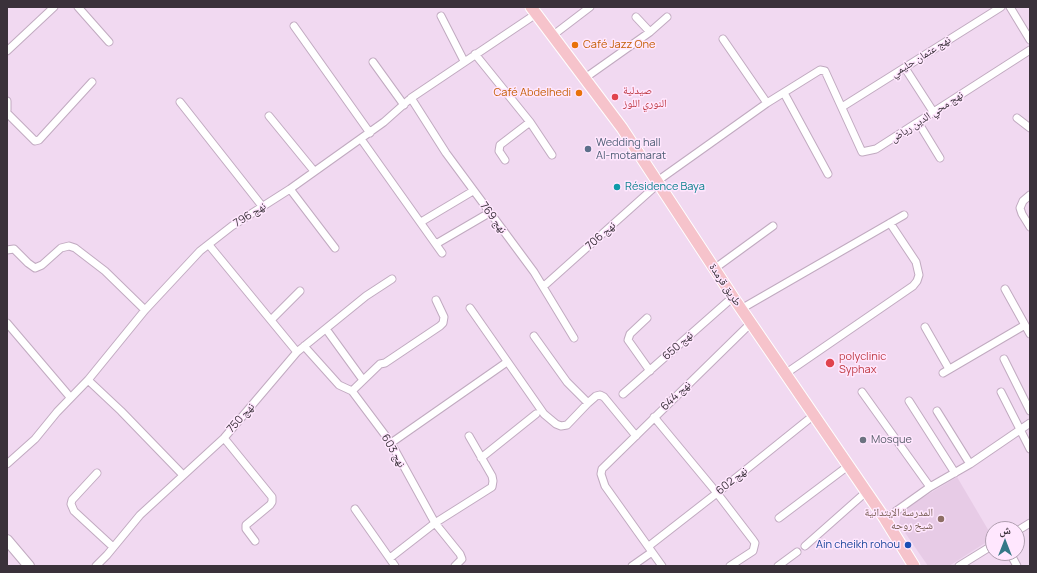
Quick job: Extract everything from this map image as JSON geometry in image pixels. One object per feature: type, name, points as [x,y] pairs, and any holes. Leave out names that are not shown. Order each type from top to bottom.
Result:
[{"type":"main road","name":"طريق قرمدة","points":[[533,10],[622,128],[733,298],[814,415],[914,566]]},
{"type":"main road","points":[[7,540],[29,566]]},
{"type":"street","points":[[7,50],[54,7]]},
{"type":"street","points":[[78,7],[109,42]]},
{"type":"street","points":[[552,36],[590,7]]},
{"type":"street","name":"نهج عثمان حليمي","points":[[842,107],[1001,7]]},
{"type":"street","points":[[1010,7],[1027,27],[1030,40]]},
{"type":"street","name":"نهج 796","points":[[7,464],[35,439],[70,397],[88,380],[145,310],[200,251],[232,226],[290,189],[370,133],[411,98],[475,54],[533,10]]},
{"type":"street","points":[[441,16],[464,61]]},
{"type":"street","points":[[636,17],[650,32]]},
{"type":"street","points":[[585,78],[650,32],[667,17]]},
{"type":"street","points":[[294,26],[370,133]]},
{"type":"street","points":[[723,39],[767,103]]},
{"type":"street","name":"نهج محي الدين رياض","points":[[842,107],[862,152],[876,149],[1030,50]]},
{"type":"street","points":[[475,54],[530,122],[552,155]]},
{"type":"street","points":[[373,62],[404,105]]},
{"type":"street","points":[[905,68],[934,113]]},
{"type":"street","name":"نهج 706","points":[[544,286],[657,183],[767,103],[820,70],[825,71],[842,107]]},
{"type":"street","points":[[7,113],[34,141],[39,140],[92,82]]},
{"type":"street","points":[[784,93],[828,174]]},
{"type":"street","name":"نهج 769","points":[[411,98],[446,153],[544,286],[574,338]]},
{"type":"street","points":[[7,101],[7,110]]},
{"type":"street","points":[[180,102],[262,206]]},
{"type":"street","points":[[269,116],[314,171]]},
{"type":"street","points":[[1017,118],[1030,128]]},
{"type":"street","points":[[505,160],[499,151],[500,145],[530,122]]},
{"type":"street","points":[[918,122],[940,158]]},
{"type":"street","points":[[361,139],[442,253]]},
{"type":"street","points":[[290,189],[335,248]]},
{"type":"street","points":[[421,222],[473,191]]},
{"type":"street","points":[[1030,195],[1023,201],[1020,208],[1030,228]]},
{"type":"street","points":[[436,244],[489,213]]},
{"type":"street","points":[[741,309],[904,215]]},
{"type":"street","points":[[785,374],[913,286],[917,281],[919,276],[916,262],[890,223]]},
{"type":"street","points":[[714,269],[773,226]]},
{"type":"street","points":[[209,245],[297,352]]},
{"type":"street","points":[[7,250],[14,249],[28,264],[35,268],[42,265],[60,248],[69,246],[75,248],[105,271],[145,310]]},
{"type":"street","name":"نهج 750","points":[[96,566],[140,515],[224,438],[297,352],[366,296],[392,279]]},
{"type":"street","points":[[1005,289],[1030,334]]},
{"type":"street","points":[[271,320],[300,292]]},
{"type":"street","name":"نهج 650","points":[[623,394],[733,298]]},
{"type":"street","points":[[352,391],[380,364],[385,363],[443,323],[444,317],[436,300]]},
{"type":"street","points":[[470,308],[544,414],[556,424],[561,426],[567,425],[588,403],[598,396],[604,397],[636,436]]},
{"type":"street","points":[[647,318],[630,334],[628,340],[650,371]]},
{"type":"street","points":[[7,323],[70,397]]},
{"type":"street","name":"نهج 644","points":[[650,549],[605,486],[601,474],[602,469],[751,323]]},
{"type":"street","points":[[925,327],[946,371],[1025,325]]},
{"type":"street","points":[[326,329],[363,380]]},
{"type":"street","points":[[534,336],[567,382],[588,403]]},
{"type":"street","name":"نهج 603","points":[[304,346],[339,385],[352,391],[391,443],[435,523],[460,554],[462,559],[455,566]]},
{"type":"street","points":[[1004,359],[1030,411]]},
{"type":"street","points":[[391,443],[507,362]]},
{"type":"street","points":[[88,380],[184,475]]},
{"type":"street","points":[[862,392],[930,487]]},
{"type":"street","points":[[1001,392],[1030,449]]},
{"type":"street","points":[[908,401],[955,473]]},
{"type":"street","points":[[937,411],[970,464]]},
{"type":"street","points":[[481,458],[536,414]]},
{"type":"street","name":"نهج 602","points":[[632,566],[717,493],[814,415]]},
{"type":"street","points":[[654,417],[752,537],[755,543],[753,550],[730,566]]},
{"type":"street","points":[[884,519],[930,487],[970,464],[1030,423]]},
{"type":"street","points":[[390,558],[435,523],[492,487],[492,476],[468,436]]},
{"type":"street","points":[[224,438],[272,498],[270,505],[246,525],[246,529],[254,541]]},
{"type":"street","points":[[779,518],[848,466]]},
{"type":"street","points":[[97,473],[72,500],[71,504],[74,511],[113,547]]},
{"type":"street","points":[[805,546],[866,492]]},
{"type":"street","points":[[355,509],[395,566]]},
{"type":"street","points":[[650,549],[662,566]]},
{"type":"street","points":[[959,566],[985,550]]},
{"type":"street","points":[[778,566],[797,552]]},
{"type":"shaded area","name":"المدرسة الإبتدائية شيخ روحه","points":[[957,477],[985,524],[985,543],[949,566],[928,566],[899,524],[902,510]]},
{"type":"place","name":"Café Jazz One","points":[[575,45]]},
{"type":"place","name":"Café Abdelhedi","points":[[579,93]]},
{"type":"place","name":"صيدلية النوري اللوز","points":[[615,97]]},
{"type":"place","name":"Wedding hall Al-motamarat","points":[[588,149]]},
{"type":"place","name":"Résidence Baya","points":[[617,187]]},
{"type":"place","name":"polyclinic Syphax","points":[[830,363]]},
{"type":"place","name":"Mosque","points":[[863,440]]},
{"type":"place","name":"المدرسة الإبتدائية شيخ روحه","points":[[941,519]]},
{"type":"place","name":"Ain cheikh rohou","points":[[908,545]]}]
